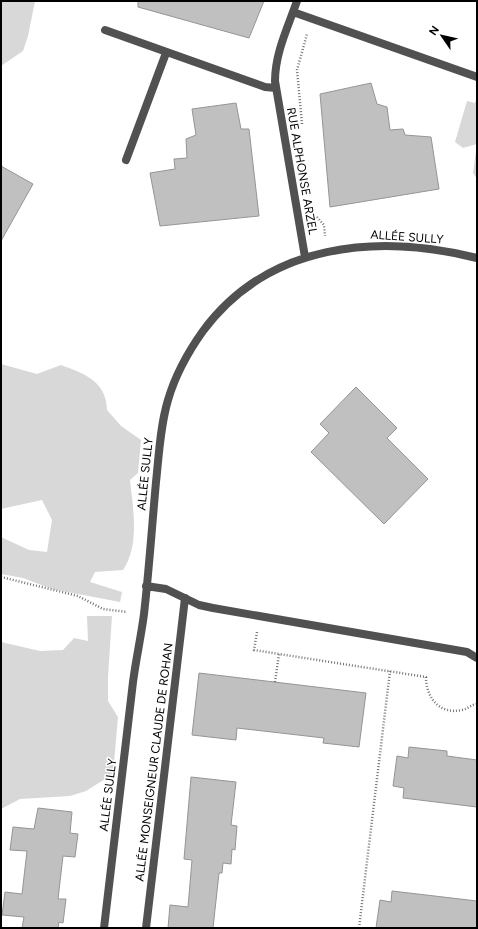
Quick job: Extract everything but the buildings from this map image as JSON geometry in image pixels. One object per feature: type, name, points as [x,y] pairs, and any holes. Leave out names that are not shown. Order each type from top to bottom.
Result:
[{"type":"street","name":"RUE ALPHONSE ARZEL","points":[[297,1],[275,66],[276,88],[305,257]]},
{"type":"street","points":[[293,12],[477,77]]},
{"type":"street","points":[[105,30],[265,87],[276,88]]},
{"type":"street","points":[[126,160],[166,53]]},
{"type":"street","name":"ALLÉE SULLY","points":[[104,928],[134,680],[144,614],[160,438],[167,402],[176,377],[195,342],[226,304],[266,274],[305,257],[360,246],[398,246],[450,252],[477,258]]},
{"type":"street","points":[[146,586],[166,589],[199,605],[468,652],[477,658]]},
{"type":"street","name":"ALLÉE MONSEIGNEUR CLAUDE DE ROHAN","points":[[146,928],[185,598]]},
{"type":"path","points":[[302,126],[297,70],[298,62],[312,19]]},
{"type":"path","points":[[315,212],[324,226],[326,252]]},
{"type":"path","points":[[1,577],[78,596],[104,609],[144,614]]},
{"type":"path","points":[[257,636],[254,650],[426,677],[426,688],[430,697],[444,710],[462,710],[477,704]]},
{"type":"path","points":[[275,682],[279,654]]},
{"type":"path","points":[[359,928],[390,671]]},
{"type":"shaded area","points":[[1,1],[35,1],[28,36],[23,51],[1,66]]},
{"type":"shaded area","points":[[477,97],[477,144],[463,148],[455,142],[467,101],[475,103]]},
{"type":"shaded area","points":[[477,144],[477,179],[473,173]]},
{"type":"shaded area","points":[[1,364],[37,374],[61,365],[86,376],[93,380],[103,392],[107,410],[121,426],[141,440],[138,473],[130,480],[134,514],[132,549],[123,570],[95,572],[90,582],[122,592],[120,602],[52,589],[23,578],[1,574],[1,537],[29,550],[47,552],[52,520],[42,500],[1,509]]},
{"type":"shaded area","points":[[87,616],[112,616],[108,701],[118,717],[113,774],[86,791],[70,796],[20,799],[1,809],[1,642],[40,651],[63,650],[74,638],[88,641]]}]
